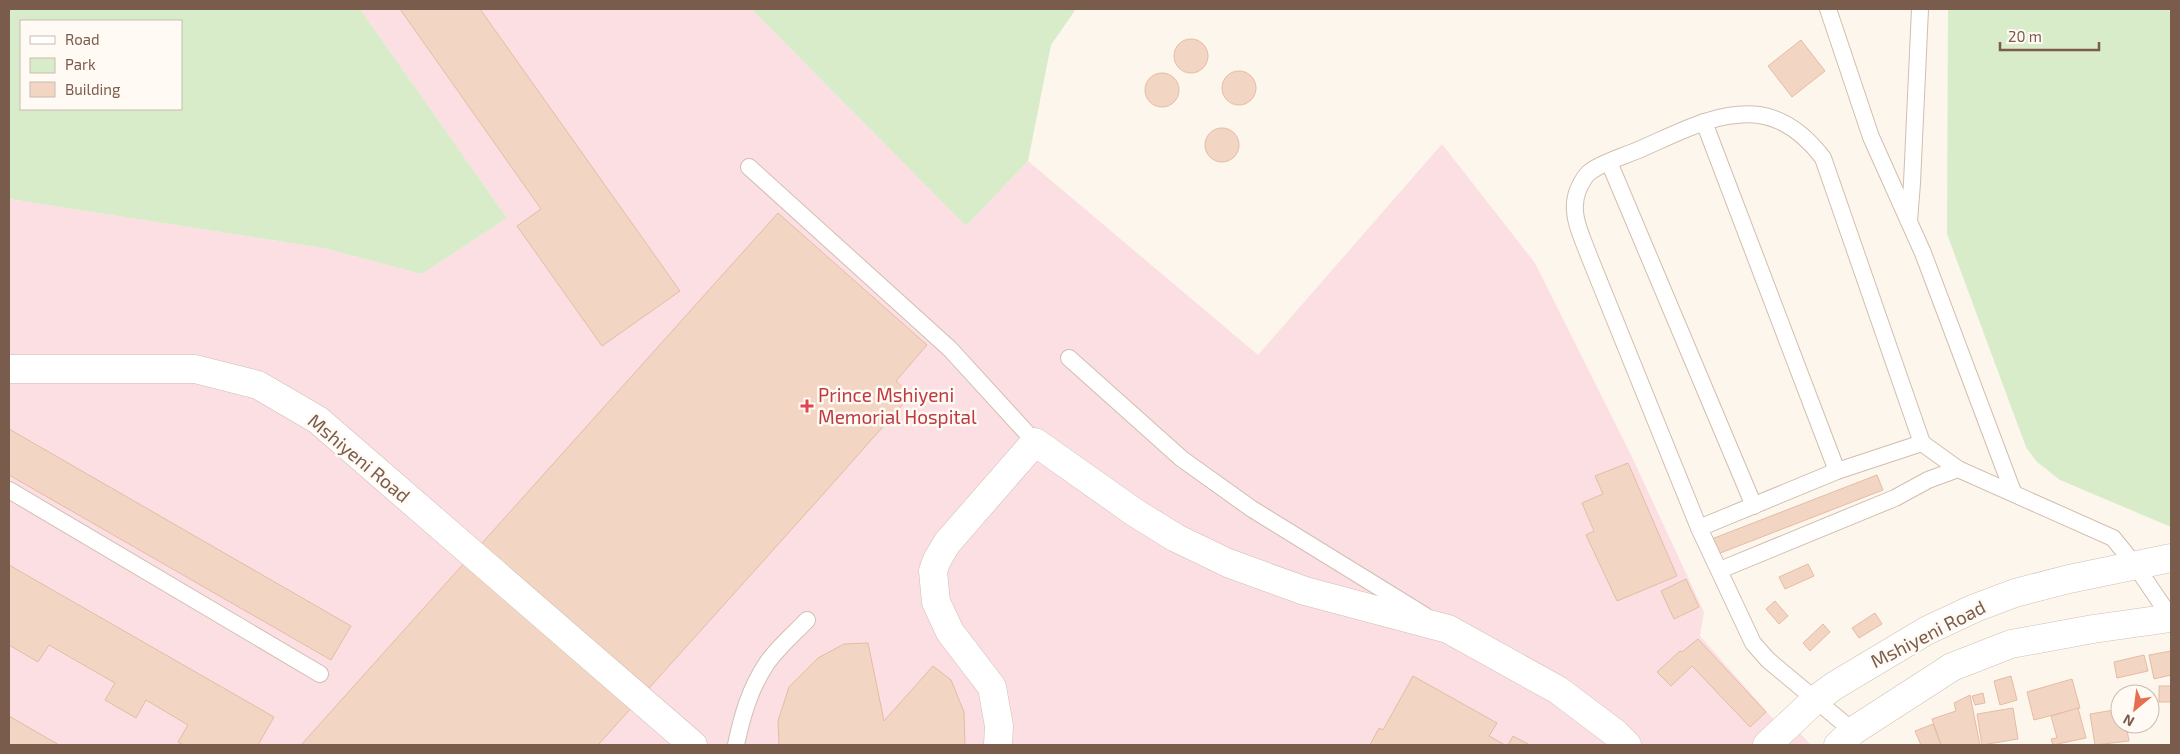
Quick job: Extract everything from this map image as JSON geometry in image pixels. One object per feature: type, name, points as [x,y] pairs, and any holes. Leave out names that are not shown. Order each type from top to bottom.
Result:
[{"type":"street","name":"Mshiyeni Road","points":[[9,369],[195,369],[258,385],[318,420],[693,745]]},
{"type":"street","points":[[998,745],[999,726],[992,687],[950,632],[936,602],[933,571],[947,543],[1036,442],[1134,512],[1176,538],[1228,563],[1305,591],[1448,629],[1558,690],[1615,733],[1627,745]]},
{"type":"street","name":"Mshiyeni Road","points":[[1767,745],[1815,700],[1859,670],[1926,631],[1975,608],[2015,593],[2171,558]]},
{"type":"street","points":[[1846,738],[1952,667],[2011,644],[2093,629],[2171,618]]},
{"type":"lane","points":[[1828,9],[1871,137],[1909,222],[2013,492]]},
{"type":"lane","points":[[1909,222],[1920,9]]},
{"type":"lane","points":[[1846,738],[1815,700],[1768,660],[1753,643],[1699,528],[1592,265],[1575,217],[1574,200],[1584,179],[1590,172],[1704,122],[1742,115],[1758,115],[1774,119],[1794,128],[1810,140],[1823,158],[1922,443],[1958,469],[2112,538],[2135,565],[2171,618]]},
{"type":"lane","points":[[1704,122],[1837,471]]},
{"type":"lane","points":[[1610,162],[1754,506]]},
{"type":"lane","points":[[749,167],[950,349],[1036,442]]},
{"type":"lane","points":[[1069,358],[1182,459],[1244,504],[1448,629]]},
{"type":"lane","points":[[1699,528],[1837,471],[1922,443]]},
{"type":"lane","points":[[1720,570],[1895,498],[1928,480],[1958,469]]},
{"type":"lane","points":[[9,490],[320,674]]},
{"type":"lane","points":[[736,745],[742,716],[755,684],[768,662],[807,620]]},
{"type":"shaded area","name":"Prince Mshiyeni Memorial Hospital","points":[[360,9],[751,9],[966,226],[1028,161],[1258,355],[1442,144],[1535,263],[1632,457],[1704,612],[1700,636],[1776,722],[1784,716],[1811,745],[9,745],[9,199],[323,248],[422,274],[507,218]]},
{"type":"green space","points":[[9,9],[360,9],[507,218],[422,274],[323,248],[9,199]]},
{"type":"green space","points":[[751,9],[1076,9],[1051,45],[1028,161],[966,226]]},
{"type":"green space","points":[[1948,9],[2171,9],[2171,527],[2060,480],[2037,462],[2026,447],[1947,234]]},
{"type":"building","points":[[400,9],[480,9],[680,291],[602,346],[517,226],[541,209]]},
{"type":"building","points":[[1191,39],[1203,44],[1208,56],[1203,68],[1191,73],[1179,68],[1174,56],[1179,44]]},
{"type":"building","points":[[1801,40],[1825,71],[1792,97],[1768,66]]},
{"type":"building","points":[[1239,71],[1251,76],[1256,88],[1251,100],[1239,105],[1227,100],[1222,88],[1227,76]]},
{"type":"building","points":[[1162,73],[1174,78],[1179,90],[1174,102],[1162,107],[1150,102],[1145,90],[1150,78]]},
{"type":"building","points":[[1222,128],[1234,133],[1239,145],[1234,157],[1222,162],[1210,157],[1205,145],[1210,133]]},
{"type":"building","points":[[778,213],[927,345],[896,381],[911,395],[826,491],[598,745],[301,745]]},
{"type":"building","points":[[9,429],[351,626],[331,660],[9,475]]},
{"type":"building","points":[[1628,463],[1677,576],[1617,601],[1586,535],[1594,531],[1582,503],[1603,494],[1595,476]]},
{"type":"building","points":[[1877,475],[1883,490],[1710,557],[1704,542]]},
{"type":"building","points":[[1808,564],[1814,576],[1785,589],[1779,577]]},
{"type":"building","points":[[9,565],[274,717],[258,745],[184,745],[178,742],[188,725],[146,700],[136,718],[105,700],[115,683],[49,645],[38,662],[9,645]]},
{"type":"building","points":[[1686,579],[1699,607],[1674,619],[1661,591]]},
{"type":"building","points":[[1775,601],[1788,616],[1779,624],[1766,609]]},
{"type":"building","points":[[1875,613],[1882,624],[1859,638],[1852,628]]},
{"type":"building","points":[[1823,624],[1830,632],[1810,651],[1803,643]]},
{"type":"building","points":[[1698,639],[1766,712],[1750,727],[1692,666],[1671,686],[1657,672],[1680,651],[1682,652]]},
{"type":"building","points":[[868,643],[884,721],[933,666],[951,680],[964,712],[965,745],[779,745],[778,721],[789,687],[818,658],[844,644]]},
{"type":"building","points":[[2171,651],[2171,675],[2154,679],[2149,655]]},
{"type":"building","points":[[2144,655],[2148,671],[2117,678],[2114,662]]},
{"type":"building","points":[[1413,676],[1497,723],[1489,736],[1505,745],[1370,745],[1379,728],[1383,730]]},
{"type":"building","points":[[2011,676],[2017,700],[2000,705],[1994,681]]},
{"type":"building","points":[[2072,679],[2080,708],[2034,720],[2027,692]]},
{"type":"building","points":[[2160,686],[2171,686],[2171,702],[2160,702]]},
{"type":"building","points":[[1983,693],[1985,703],[1975,705],[1972,696]]},
{"type":"building","points":[[1970,695],[1980,745],[1941,745],[1932,719],[1956,711],[1954,703]]},
{"type":"building","points":[[2013,708],[2018,739],[1982,745],[1977,714]]},
{"type":"building","points":[[2078,708],[2086,738],[2053,745],[2051,739],[2057,738],[2051,716]]},
{"type":"building","points":[[2110,711],[2110,734],[2128,734],[2129,741],[2095,745],[2090,714]]},
{"type":"building","points":[[9,716],[59,745],[9,745]]},
{"type":"building","points":[[1933,724],[1941,745],[1921,745],[1915,731]]},
{"type":"building","points":[[1513,736],[1530,745],[1508,745]]},
{"type":"place","name":"Prince Mshiyeni Memorial Hospital","points":[[807,406]]}]
